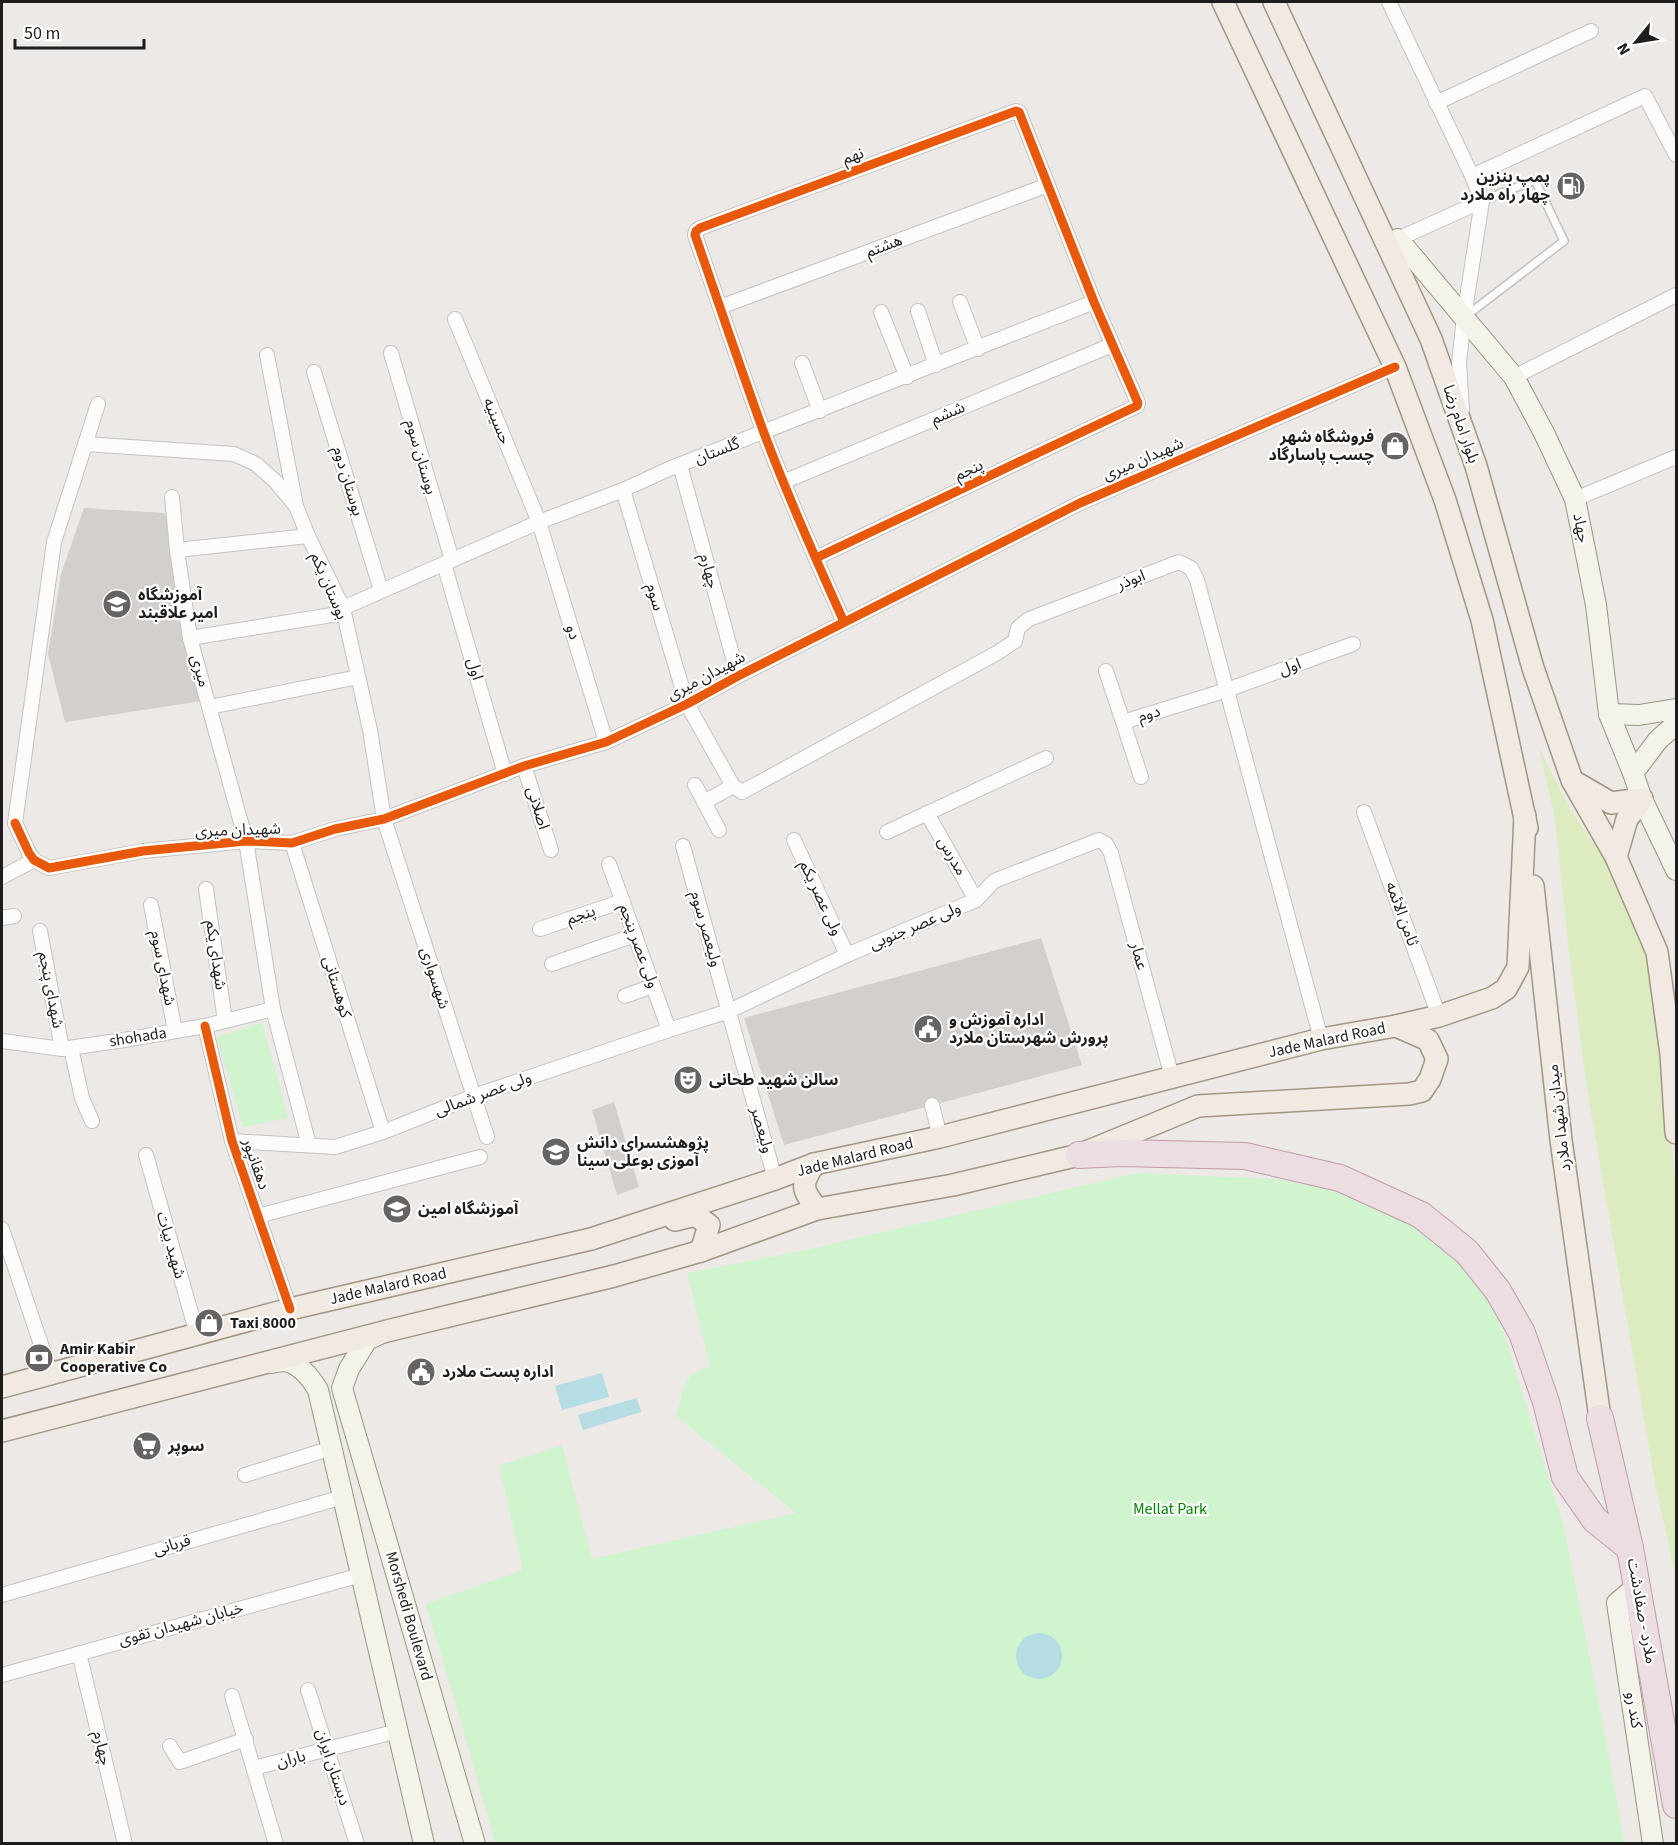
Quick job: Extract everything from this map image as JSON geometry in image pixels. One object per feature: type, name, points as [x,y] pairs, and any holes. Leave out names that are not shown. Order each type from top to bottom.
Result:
[{"type":"highway","points":[[1079,1155],[1121,1153],[1245,1156],[1340,1178],[1421,1215],[1467,1252],[1498,1291],[1522,1333],[1546,1402],[1565,1478],[1595,1520],[1630,1548]]},
{"type":"highway","name":"ملارد - صفادشت","points":[[1600,1418],[1630,1548],[1677,1805]]},
{"type":"main road","points":[[1223,2],[1395,367],[1445,500],[1482,620],[1526,816]]},
{"type":"main road","name":"بلوار امام رضا","points":[[1274,2],[1393,242],[1431,339],[1476,466],[1533,668],[1572,780],[1616,857]]},
{"type":"main road","name":"جهاد","points":[[1393,242],[1464,317],[1514,377],[1575,499],[1596,605],[1609,714],[1642,799],[1677,870]]},
{"type":"main road","points":[[1609,714],[1639,716],[1677,709]]},
{"type":"main road","points":[[1633,773],[1658,740],[1677,724]]},
{"type":"main road","points":[[1572,780],[1611,803],[1642,799]]},
{"type":"main road","points":[[1642,799],[1627,819],[1616,857],[1657,952],[1671,1054],[1677,1134]]},
{"type":"main road","name":"Jade Malard Road","points":[[2,1387],[290,1309],[591,1239],[814,1164],[940,1137],[1321,1039],[1439,1016],[1492,998],[1506,989],[1518,968],[1526,816]]},
{"type":"main road","name":"میدان شهدا ملارد","points":[[1526,816],[1561,1140],[1600,1418]]},
{"type":"main road","points":[[2,1431],[256,1364],[614,1276],[701,1251],[817,1209],[953,1185],[1079,1155],[1198,1106],[1409,1094],[1422,1091],[1430,1079],[1437,1059],[1428,1040],[1396,1026]]},
{"type":"main road","points":[[814,1164],[805,1178],[805,1192],[817,1209]]},
{"type":"main road","points":[[591,1239],[695,1215],[709,1225],[701,1251]]},
{"type":"main road","name":"Morshedi Boulevard","points":[[391,1330],[367,1340],[349,1369],[342,1388],[475,1844]]},
{"type":"main road","name":"Morshedi Boulevard","points":[[256,1364],[285,1361],[309,1376],[318,1390],[424,1844]]},
{"type":"main road","points":[[348,1519],[364,1535],[370,1536],[376,1533],[379,1509]]},
{"type":"main road","points":[[361,1575],[366,1558],[370,1554],[378,1553],[383,1555],[398,1579]]},
{"type":"main road","name":"کند رو","points":[[1637,1586],[1617,1603],[1653,1844]]},
{"type":"street","points":[[1389,2],[1482,201],[1459,363],[1463,433]]},
{"type":"street","points":[[1436,103],[1591,31]]},
{"type":"street","points":[[1472,176],[1645,96],[1677,155]]},
{"type":"street","name":"نهم","points":[[720,308],[695,235],[700,228],[1016,111],[1021,115],[1048,184]]},
{"type":"street","points":[[1048,184],[1112,345]]},
{"type":"street","name":"هشتم","points":[[720,308],[1048,184]]},
{"type":"street","points":[[1393,242],[1482,201]]},
{"type":"street","points":[[1514,377],[1677,295]]},
{"type":"street","points":[[960,302],[978,349]]},
{"type":"street","name":"گلستان","points":[[190,638],[343,610],[381,590],[539,522],[1094,302]]},
{"type":"street","points":[[720,308],[783,482],[844,622]]},
{"type":"street","points":[[918,311],[936,365]]},
{"type":"street","points":[[881,312],[907,376]]},
{"type":"street","name":"حسینیه","points":[[455,319],[539,522]]},
{"type":"street","name":"پنجم","points":[[816,558],[1135,409],[1138,403],[1112,345]]},
{"type":"street","name":"ششم","points":[[783,482],[1112,345]]},
{"type":"street","name":"بوستان سوم","points":[[391,353],[448,562]]},
{"type":"street","name":"بوستان یکم","points":[[267,355],[296,506],[343,610],[370,730],[384,819]]},
{"type":"street","points":[[802,363],[820,411]]},
{"type":"street","name":"شهیدان میری","points":[[34,860],[49,868],[143,850],[246,841],[292,843],[335,829],[384,819],[525,766],[606,741],[687,704],[1080,503],[1395,367]]},
{"type":"street","name":"بوستان دوم","points":[[314,372],[381,590]]},
{"type":"street","points":[[2,877],[34,860],[8,823],[54,543],[98,404]]},
{"type":"street","points":[[85,444],[234,454],[256,465],[276,482],[296,506]]},
{"type":"street","points":[[1575,499],[1677,457]]},
{"type":"street","name":"چهارم","points":[[680,465],[738,676]]},
{"type":"street","name":"سوم","points":[[623,490],[687,704]]},
{"type":"street","name":"میری","points":[[172,497],[190,638],[246,841]]},
{"type":"street","name":"دو","points":[[539,522],[606,741]]},
{"type":"street","points":[[177,550],[308,536]]},
{"type":"street","name":"اول","points":[[448,562],[505,774]]},
{"type":"street","name":"ابوذر","points":[[733,786],[742,792],[997,653],[1015,641],[1018,628],[1029,619],[1179,562],[1191,568],[1197,580],[1321,1039]]},
{"type":"street","name":"اول","points":[[1227,690],[1353,644]]},
{"type":"street","name":"دوم","points":[[1106,671],[1123,722],[1227,690]]},
{"type":"street","points":[[210,707],[358,677]]},
{"type":"street","points":[[687,704],[733,786],[704,802]]},
{"type":"street","points":[[1123,722],[1141,777]]},
{"type":"street","points":[[887,832],[1046,758]]},
{"type":"street","name":"اصلانی","points":[[525,766],[551,850]]},
{"type":"street","points":[[695,785],[719,830]]},
{"type":"street","name":"ثامن الائمه","points":[[1364,812],[1439,1016]]},
{"type":"street","name":"مدرس","points":[[927,813],[976,900]]},
{"type":"street","name":"شهسواری","points":[[384,819],[487,1137]]},
{"type":"street","name":"ولی عصر یکم","points":[[794,840],[847,955]]},
{"type":"street","name":"ولی عصر جنوبی","points":[[729,1011],[847,955],[976,900],[994,881],[1099,840]]},
{"type":"street","name":"عمار","points":[[1099,840],[1106,844],[1111,853],[1172,1077]]},
{"type":"street","points":[[246,841],[273,1009],[309,1145]]},
{"type":"street","name":"کوهستانی","points":[[292,843],[383,1132]]},
{"type":"street","name":"ولیعصر سوم","points":[[683,846],[729,1011]]},
{"type":"street","name":"ولی عصر پنجم","points":[[609,864],[669,1030]]},
{"type":"street","name":"شهدای یکم","points":[[206,889],[225,1021]]},
{"type":"street","name":"پنجم","points":[[540,930],[623,901]]},
{"type":"street","name":"شهدای سوم","points":[[151,905],[175,1031]]},
{"type":"street","name":"شهدای پنجم","points":[[40,931],[67,1048],[82,1098],[92,1121]]},
{"type":"street","points":[[552,964],[635,935]]},
{"type":"street","points":[[625,996],[653,986]]},
{"type":"street","name":"shohada","points":[[2,1041],[67,1048],[205,1026],[273,1009]]},
{"type":"street","name":"ولی عصر شمالی","points":[[232,1141],[335,1147],[383,1132],[474,1096],[729,1011]]},
{"type":"street","name":"ولیعصر","points":[[729,1011],[775,1179]]},
{"type":"street","name":"دهقانپور","points":[[205,1026],[232,1141],[290,1309]]},
{"type":"street","points":[[932,1105],[940,1137]]},
{"type":"street","name":"شهید بیات","points":[[146,1155],[197,1334]]},
{"type":"street","points":[[258,1216],[480,1156]]},
{"type":"street","points":[[2,1228],[51,1374]]},
{"type":"street","points":[[245,1475],[332,1448]]},
{"type":"street","name":"قربانی","points":[[2,1595],[343,1497]]},
{"type":"street","name":"خیابان شهیدان تقوی","points":[[2,1675],[361,1575]]},
{"type":"street","name":"چهارم","points":[[79,1653],[125,1844]]},
{"type":"street","name":"دبستان ایران","points":[[308,1690],[357,1844]]},
{"type":"street","points":[[232,1696],[276,1844]]},
{"type":"street","name":"باران","points":[[254,1768],[398,1731]]},
{"type":"street","points":[[170,1746],[180,1762],[246,1740]]},
{"type":"lane","points":[[1464,317],[1564,241],[1535,180],[1482,201]]},
{"type":"green space","points":[[1539,748],[1569,807],[1616,877],[1649,953],[1676,1189],[1675,1573],[1655,1482],[1587,1089],[1568,944],[1555,818]]},
{"type":"green space","points":[[262,1023],[288,1118],[243,1127],[217,1037]]},
{"type":"green space","name":"Mellat Park","points":[[1138,1173],[1294,1180],[1389,1207],[1437,1238],[1479,1278],[1497,1312],[1564,1527],[1624,1843],[495,1843],[426,1604],[523,1570],[499,1466],[562,1445],[592,1559],[796,1513],[676,1416],[688,1380],[700,1370],[710,1366],[687,1273],[797,1252]]},
{"type":"water","points":[[602,1373],[609,1397],[562,1410],[555,1386]]},
{"type":"water","points":[[637,1398],[641,1412],[583,1430],[578,1415]]},
{"type":"water","points":[[1039,1633],[1055,1640],[1062,1656],[1055,1672],[1039,1679],[1023,1672],[1016,1656],[1023,1640]]},
{"type":"building","name":"آموزشگاه امیر علاقبند","points":[[84,508],[164,513],[168,517],[181,633],[202,701],[65,722],[48,654],[61,574]]},
{"type":"building","points":[[1041,938],[1082,1065],[784,1145],[744,1018]]},
{"type":"building","points":[[614,1102],[639,1187],[617,1195],[592,1110]]},
{"type":"cycle path","points":[[816,558],[1137,406],[1138,403],[1094,302],[1019,112],[1016,111],[696,231],[695,235],[764,433],[792,505],[844,622]]},
{"type":"cycle path","points":[[15,823],[34,860],[49,868],[143,851],[246,841],[292,843],[335,829],[384,819],[524,766],[606,742],[687,704],[1080,503],[1395,367]]},
{"type":"cycle path","points":[[205,1026],[232,1141],[290,1309]]},
{"type":"place","name":"پمپ بنزین چهار راه ملارد","points":[[1571,186]]},
{"type":"place","name":"فروشگاه شهر چسب پاسارگاد","points":[[1395,446]]},
{"type":"place","name":"آموزشگاه امیر علاقبند","points":[[117,604]]},
{"type":"place","name":"اداره آموزش و پرورش شهرستان ملارد","points":[[928,1029]]},
{"type":"place","name":"سالن شهید طحانی","points":[[688,1080]]},
{"type":"place","name":"پژوهشسرای دانش آموزی بوعلی سینا","points":[[556,1152]]},
{"type":"place","name":"آموزشگاه امین","points":[[397,1209]]},
{"type":"place","name":"Taxi 8000","points":[[209,1323]]},
{"type":"place","name":"Amir Kabir Cooperative Co","points":[[39,1358]]},
{"type":"place","name":"اداره پست ملارد","points":[[421,1372]]},
{"type":"place","name":"سوپر","points":[[147,1446]]}]
